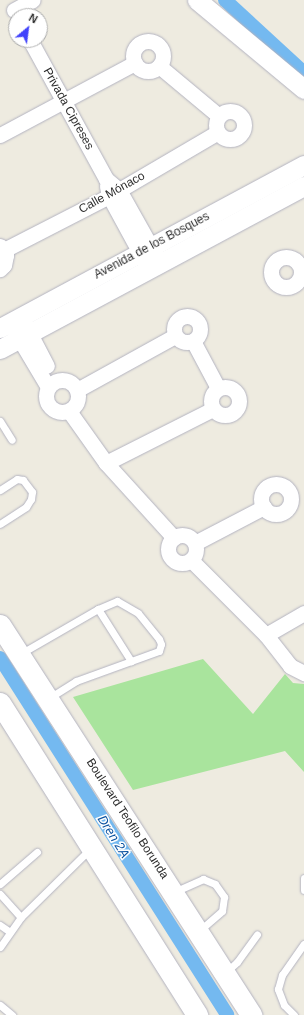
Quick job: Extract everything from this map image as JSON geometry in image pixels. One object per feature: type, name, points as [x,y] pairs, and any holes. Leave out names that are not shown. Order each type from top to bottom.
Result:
[{"type":"main road","name":"Boulevard Teofilo Borunda","points":[[0,625],[174,892],[197,932],[251,1015]]},
{"type":"main road","points":[[0,703],[197,1015]]},
{"type":"street","points":[[15,8],[34,0]]},
{"type":"street","points":[[197,0],[304,89]]},
{"type":"street","points":[[152,42],[162,52],[159,66],[149,71],[143,70],[135,63],[133,54],[138,45],[152,42]]},
{"type":"street","name":"Privada Cipreses","points":[[34,48],[154,266]]},
{"type":"street","points":[[0,135],[135,63]]},
{"type":"street","points":[[159,66],[219,116]]},
{"type":"street","points":[[232,111],[241,116],[244,126],[240,135],[230,139],[218,132],[216,124],[219,116],[232,111]]},
{"type":"street","name":"Calle Mónaco","points":[[2,248],[114,193],[218,132]]},
{"type":"street","name":"Avenida de los Bosques","points":[[10,322],[304,165]]},
{"type":"street","name":"Avenida de los Bosques","points":[[0,349],[26,342],[154,266],[304,186]]},
{"type":"street","points":[[0,270],[6,260],[2,248]]},
{"type":"street","points":[[188,316],[196,320],[200,329],[193,341],[181,342],[175,336],[175,322],[188,316]]},
{"type":"street","points":[[10,322],[26,342],[51,384]]},
{"type":"street","points":[[77,390],[175,336]]},
{"type":"street","points":[[193,341],[218,388]]},
{"type":"street","points":[[26,342],[51,384]]},
{"type":"street","points":[[67,381],[77,390],[78,400],[69,411],[59,412],[50,407],[45,398],[51,384],[67,381]]},
{"type":"street","points":[[213,409],[211,398],[218,388]]},
{"type":"street","points":[[213,409],[226,416],[235,411],[239,402],[232,389],[218,388]]},
{"type":"street","points":[[106,463],[213,409]]},
{"type":"street","points":[[69,411],[106,463],[174,538]]},
{"type":"street","points":[[195,543],[264,508]]},
{"type":"street","points":[[185,535],[195,543],[196,552],[191,560],[180,563],[172,558],[169,546],[174,538],[185,535]]},
{"type":"street","points":[[191,560],[266,635],[290,666],[304,673]]},
{"type":"street","points":[[266,635],[304,613]]},
{"type":"lane","points":[[0,421],[12,440]]},
{"type":"lane","points":[[0,490],[17,479],[23,480],[32,492],[31,498],[26,507],[0,524]]},
{"type":"lane","points":[[19,654],[98,609],[117,600],[138,613],[159,639],[161,644],[158,651],[71,683],[49,698]]},
{"type":"lane","points":[[98,609],[131,661]]},
{"type":"lane","points":[[0,948],[21,917],[91,847]]},
{"type":"lane","points":[[0,884],[37,852]]},
{"type":"lane","points":[[304,878],[304,890]]},
{"type":"lane","points":[[174,892],[190,883],[203,879],[215,884],[224,897],[222,911],[197,932]]},
{"type":"lane","points":[[0,894],[21,917]]},
{"type":"lane","points":[[0,925],[10,932]]},
{"type":"lane","points":[[224,974],[237,962],[257,934]]},
{"type":"lane","points":[[294,1015],[284,1005],[278,989],[282,975],[304,944]]},
{"type":"lane","points":[[0,1005],[12,1015]]},
{"type":"green space","points":[[203,659],[253,714],[285,674],[293,683],[304,684],[304,772],[285,751],[133,790],[73,697]]},
{"type":"waterway","points":[[225,0],[304,73]]},
{"type":"waterway","name":"Dren 2A","points":[[0,658],[227,1015]]}]
